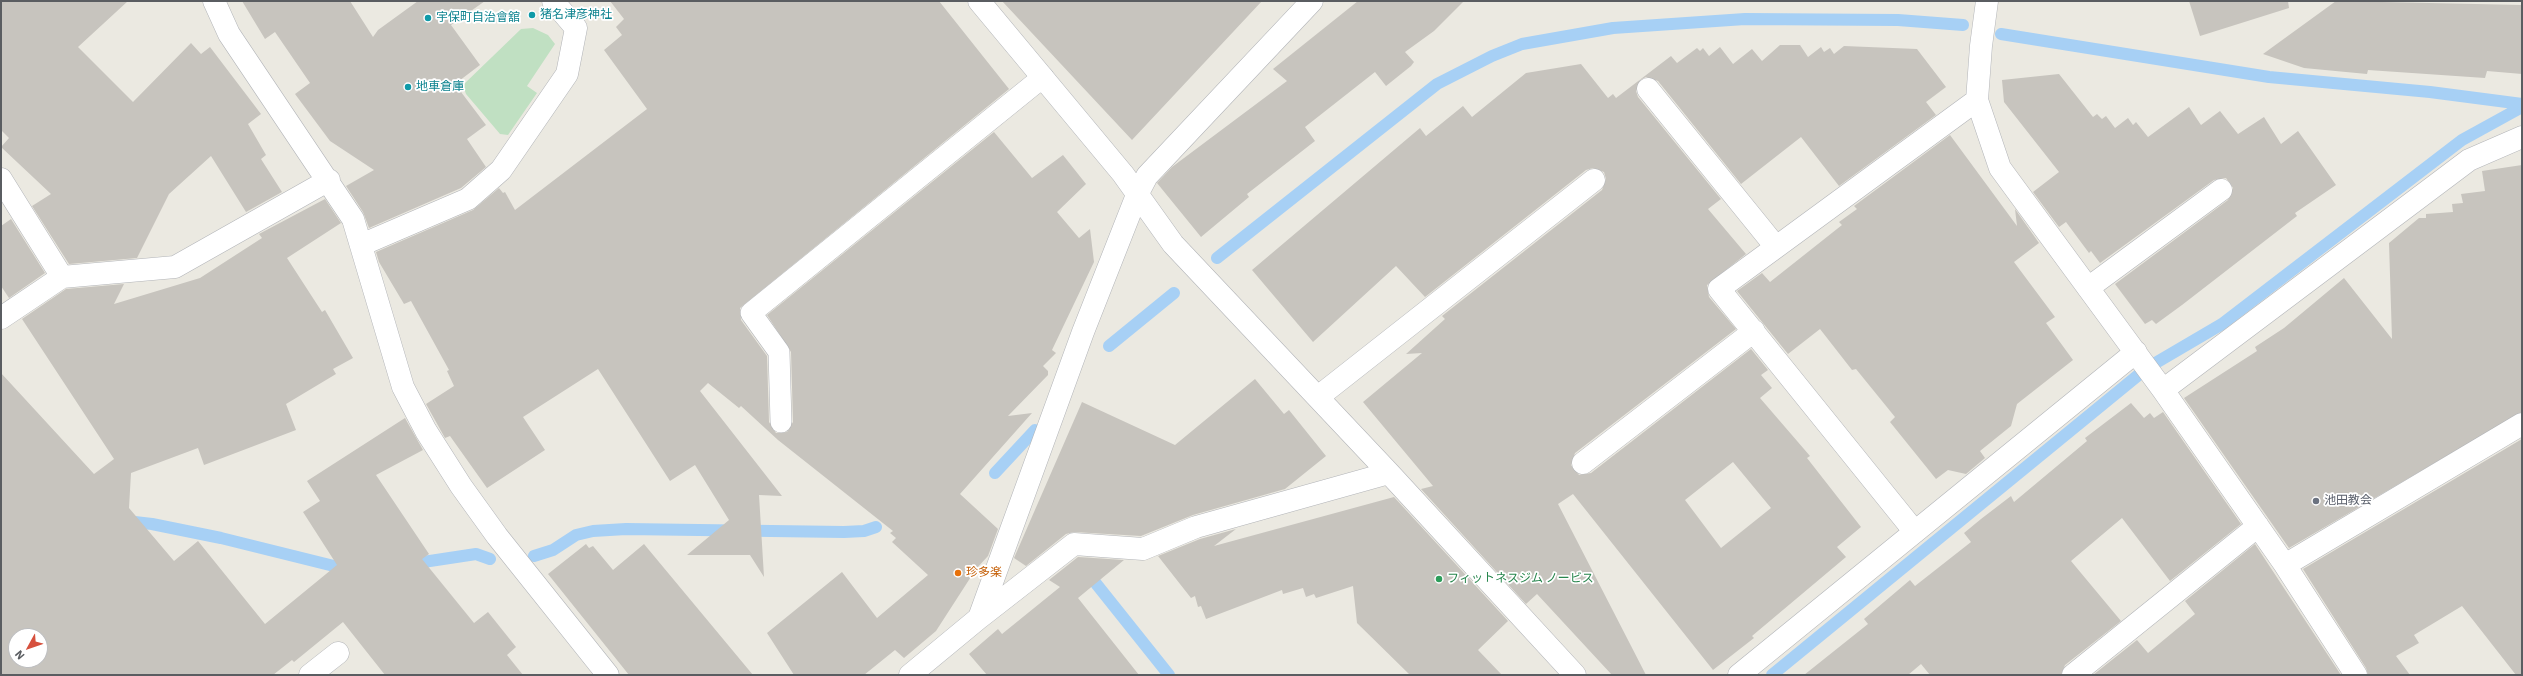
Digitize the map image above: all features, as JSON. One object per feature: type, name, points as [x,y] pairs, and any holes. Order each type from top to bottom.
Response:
[{"type":"street","points":[[214,1],[230,34],[307,152],[329,180],[353,219],[386,336],[403,388],[426,431],[461,486],[497,536],[608,675]]},
{"type":"street","points":[[361,245],[468,199],[501,170],[567,74],[576,28],[553,1]]},
{"type":"street","points":[[979,1],[1044,77],[1137,195],[1173,244],[1389,473],[1575,675]]},
{"type":"street","points":[[979,618],[1081,340],[1137,195],[1147,176],[1312,1]]},
{"type":"street","points":[[1987,1],[1977,100],[2000,168],[2164,390],[2285,566],[2356,675]]},
{"type":"street","points":[[1648,89],[1776,247]]},
{"type":"street","points":[[1915,532],[1719,289],[1977,100]]},
{"type":"street","points":[[2164,390],[2469,160],[2522,137]]},
{"type":"street","points":[[1,179],[62,277]]},
{"type":"street","points":[[1,318],[62,277],[175,267],[329,180]]},
{"type":"street","points":[[1318,397],[1594,180]]},
{"type":"street","points":[[2088,288],[2221,190]]},
{"type":"street","points":[[1583,463],[1754,331]]},
{"type":"street","points":[[1739,675],[2136,352]]},
{"type":"street","points":[[2285,566],[2522,424]]},
{"type":"street","points":[[910,675],[979,618],[1074,544],[1143,549],[1196,527],[1389,473]]},
{"type":"street","points":[[2073,675],[2258,526]]},
{"type":"street","points":[[310,675],[338,653]]},
{"type":"lane","points":[[781,422],[779,352],[751,312],[1044,77]]},
{"type":"green space","points":[[533,28],[548,35],[555,44],[527,86],[537,93],[508,135],[500,134],[466,94],[463,85],[521,29]]},
{"type":"building","points":[[1,1],[128,1],[78,47],[133,102],[191,43],[201,54],[210,47],[261,114],[248,124],[266,155],[261,159],[282,192],[246,212],[211,156],[169,194],[137,258],[69,264],[32,206],[51,194],[1,147],[9,138],[1,130]]},
{"type":"building","points":[[242,1],[350,1],[373,37],[378,30],[418,1],[485,1],[451,25],[480,65],[455,84],[486,125],[467,139],[486,167],[461,188],[369,228],[363,212],[346,186],[374,170],[330,141],[295,94],[310,83],[275,32],[265,39]]},
{"type":"building","points":[[610,1],[939,1],[1009,89],[740,308],[741,320],[767,356],[769,422],[776,433],[787,432],[793,422],[791,352],[767,315],[994,132],[1032,178],[1063,155],[1086,184],[1057,212],[1079,238],[1090,229],[1094,262],[1052,350],[1056,353],[1043,366],[1048,371],[1048,375],[1008,416],[1032,413],[960,494],[998,529],[988,556],[976,569],[936,631],[904,658],[895,650],[864,675],[794,675],[767,633],[842,572],[877,618],[928,575],[892,542],[896,538],[890,533],[893,531],[778,440],[741,406],[739,408],[708,383],[700,391],[782,496],[759,495],[764,577],[750,555],[687,555],[729,520],[695,465],[670,481],[598,369],[523,417],[545,450],[487,488],[450,436],[445,438],[426,404],[454,386],[447,371],[449,370],[411,301],[404,304],[379,262],[376,252],[473,210],[499,188],[503,193],[505,192],[515,210],[647,109],[604,50],[622,35],[616,27],[624,19]]},
{"type":"building","points":[[1002,1],[1262,1],[1132,140]]},
{"type":"building","points":[[1358,1],[1464,1],[1434,31],[1405,52],[1414,62],[1411,66],[1386,86],[1375,72],[1305,127],[1315,141],[1247,194],[1249,197],[1201,237],[1157,183],[1172,167],[1287,81],[1273,69]]},
{"type":"building","points":[[2189,1],[2288,1],[2289,8],[2200,36]]},
{"type":"building","points":[[2336,1],[2522,5],[2522,74],[2487,71],[2485,78],[2368,70],[2367,74],[2304,68],[2263,54]]},
{"type":"building","points":[[1780,45],[1800,45],[1808,57],[1821,47],[1824,52],[1830,48],[1834,54],[1844,46],[1917,49],[1946,87],[1926,102],[1936,115],[1839,186],[1801,137],[1741,184],[1658,81],[1646,77],[1640,80],[1636,91],[1638,97],[1721,199],[1708,209],[1746,254],[1707,285],[1709,297],[1736,329],[1575,453],[1571,465],[1579,475],[1591,473],[1751,349],[1768,370],[1761,375],[1772,388],[1760,398],[1810,456],[1807,458],[1861,527],[1837,547],[1846,557],[1752,636],[1754,638],[1713,670],[1573,494],[1558,504],[1646,675],[1612,675],[1537,594],[1526,604],[1421,489],[1433,486],[1363,402],[1422,353],[1406,354],[1445,319],[1442,316],[1602,190],[1606,179],[1604,172],[1593,168],[1586,170],[1425,297],[1396,266],[1313,342],[1252,270],[1420,128],[1426,136],[1463,106],[1472,117],[1526,73],[1581,64],[1608,98],[1613,94],[1616,98],[1671,56],[1677,63],[1697,48],[1700,51],[1703,48],[1709,56],[1720,47],[1733,64],[1752,49],[1762,61]],"holes":[[[1733,462],[1771,508],[1721,548],[1685,500]]]},
{"type":"building","points":[[2059,74],[2093,117],[2097,114],[2102,119],[2106,116],[2115,128],[2128,118],[2133,125],[2136,122],[2148,137],[2189,107],[2201,125],[2220,111],[2238,134],[2264,117],[2281,144],[2298,131],[2336,185],[2295,213],[2297,216],[2156,324],[2152,320],[2145,324],[2115,284],[2228,200],[2233,188],[2226,178],[2214,180],[2100,263],[2091,251],[2089,253],[2066,222],[2059,227],[2033,192],[2059,172],[2004,102],[2002,80]]},
{"type":"building","points":[[1950,135],[2017,226],[2015,209],[2039,243],[2014,262],[2055,317],[2046,323],[2073,360],[2017,404],[2011,426],[1980,451],[1985,458],[1966,474],[1948,470],[1936,479],[1890,422],[1895,417],[1856,369],[1852,370],[1820,329],[1788,354],[1737,291],[1762,273],[1770,282],[1842,225],[1839,222],[1857,209],[1854,206]]},
{"type":"building","points":[[2522,165],[2522,412],[2289,548],[2184,398],[2257,351],[2255,347],[2284,328],[2344,278],[2392,339],[2389,243],[2419,218],[2426,218],[2426,214],[2453,212],[2452,204],[2463,203],[2461,194],[2485,191],[2482,171]]},
{"type":"building","points":[[325,199],[341,223],[287,258],[322,312],[325,310],[353,358],[333,369],[336,374],[286,404],[296,430],[204,465],[198,448],[131,473],[129,508],[174,561],[198,541],[265,624],[337,565],[303,512],[320,501],[307,481],[405,418],[423,450],[376,475],[429,554],[422,559],[474,623],[488,612],[516,647],[507,655],[523,675],[385,675],[343,622],[294,662],[292,660],[273,675],[1,675],[1,373],[94,474],[114,459],[22,319],[66,289],[124,284],[114,304],[200,278],[262,238],[259,234]]},
{"type":"building","points":[[11,219],[45,273],[9,298],[1,286],[1,226]]},
{"type":"building","points":[[1255,379],[1284,414],[1289,410],[1326,456],[1285,489],[1193,515],[1141,536],[1074,532],[1066,534],[1026,566],[1014,558],[1082,402],[1175,445]]},
{"type":"building","points":[[2131,403],[2144,418],[2150,413],[2154,418],[2163,412],[2241,524],[2170,581],[2122,518],[2071,561],[2121,621],[2065,665],[2061,675],[1930,675],[1921,664],[1908,675],[1804,675],[1868,624],[1864,619],[1910,580],[1915,586],[1971,542],[1964,533],[2011,496],[2014,502],[2087,441],[2085,438]]},
{"type":"building","points":[[2522,439],[2522,675],[2516,675],[2462,606],[2414,635],[2419,643],[2396,656],[2410,675],[2368,675],[2366,668],[2303,569]]},
{"type":"building","points":[[1394,497],[1508,621],[1478,650],[1502,675],[1410,675],[1357,623],[1353,586],[1316,598],[1314,594],[1306,597],[1303,588],[1283,594],[1282,590],[1206,619],[1201,606],[1198,607],[1195,596],[1191,598],[1158,556],[1200,539],[1236,529],[1214,546]]},
{"type":"building","points":[[586,544],[589,548],[593,546],[613,570],[644,544],[753,675],[629,675],[548,574]]},
{"type":"building","points":[[2255,544],[2341,675],[2093,675],[2137,640],[2148,653],[2195,614],[2185,601]]},
{"type":"building","points":[[1078,557],[1124,560],[1078,598],[1139,675],[987,675],[969,654],[998,629],[1002,634],[1060,587],[1049,580]]},
{"type":"waterway","points":[[1217,258],[1437,84],[1492,56],[1522,44],[1613,28],[1745,19],[1898,20],[1963,25]]},
{"type":"waterway","points":[[2001,34],[2269,77],[2430,92],[2522,104]]},
{"type":"waterway","points":[[1772,675],[2147,368],[2222,324],[2462,140],[2522,107]]},
{"type":"waterway","points":[[1109,346],[1174,293]]},
{"type":"waterway","points":[[995,473],[1035,430]]},
{"type":"waterway","points":[[126,521],[152,524],[221,538],[350,570]]},
{"type":"waterway","points":[[534,556],[553,550],[576,535],[593,531],[626,529],[844,532],[864,531],[876,527]]},
{"type":"waterway","points":[[410,564],[476,554],[490,559]]},
{"type":"waterway","points":[[1086,571],[1169,675]]},
{"type":"place","name":"猪名津彦神社","points":[[532,15]]},
{"type":"place","name":"宇保町自治會舘","points":[[428,18]]},
{"type":"place","name":"地車倉庫","points":[[408,87]]},
{"type":"place","name":"池田教会","points":[[2316,501]]},
{"type":"place","name":"珍多楽","points":[[958,573]]},
{"type":"place","name":"フィットネスジム ノービス","points":[[1439,579]]}]
